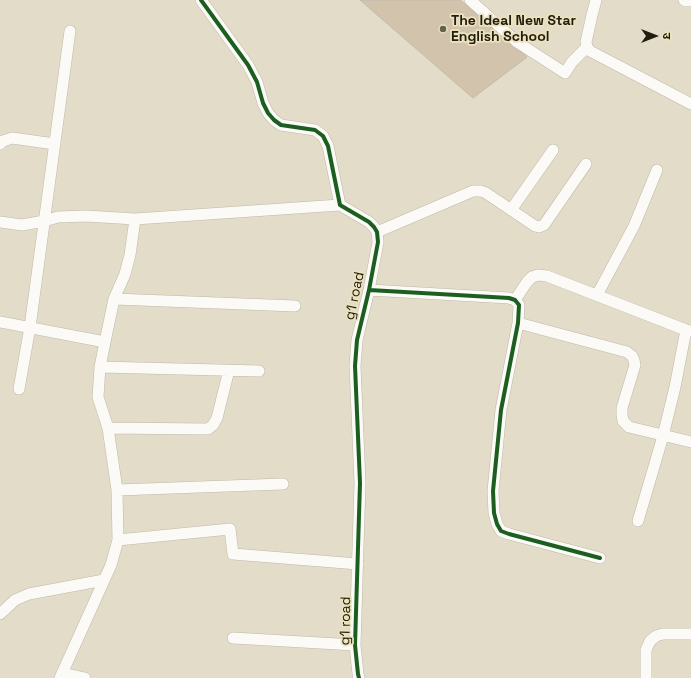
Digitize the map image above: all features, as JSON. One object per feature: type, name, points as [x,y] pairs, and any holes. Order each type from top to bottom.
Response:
[{"type":"street","points":[[201,0],[248,65],[257,82],[263,103],[268,113],[274,120],[281,125],[316,130],[323,136],[328,146],[340,205]]},
{"type":"street","points":[[470,0],[517,42],[565,73],[572,62],[587,47]]},
{"type":"street","points":[[596,0],[586,42],[590,51],[691,104]]},
{"type":"street","points":[[684,0],[691,1]]},
{"type":"street","points":[[19,389],[30,327],[70,31]]},
{"type":"street","points":[[0,144],[3,141],[12,138],[55,144]]},
{"type":"street","points":[[511,210],[553,150]]},
{"type":"street","points":[[0,222],[22,225],[58,217],[86,216],[135,219],[340,205],[369,222],[377,232],[473,191],[481,191],[534,226],[539,227],[544,225],[586,164]]},
{"type":"street","points":[[597,295],[634,226],[657,170]]},
{"type":"street","points":[[85,678],[61,675],[111,565],[118,540],[118,490],[108,428],[98,397],[100,367],[105,342],[114,299],[126,274],[135,219]]},
{"type":"street","name":"g1 road","points":[[359,678],[355,644],[360,483],[355,366],[357,340],[369,290],[378,242],[377,232]]},
{"type":"street","points":[[515,300],[532,277],[538,275],[547,276],[688,330],[663,436],[638,521]]},
{"type":"street","points":[[369,290],[509,298],[515,300],[519,305],[518,323],[501,410],[493,491],[494,513],[497,524],[501,531],[509,534],[600,558]]},
{"type":"street","points":[[114,299],[295,306]]},
{"type":"street","points":[[0,322],[105,342]]},
{"type":"street","points":[[518,323],[627,352],[632,356],[635,365],[622,408],[623,422],[629,427],[691,442]]},
{"type":"street","points":[[100,367],[260,371]]},
{"type":"street","points":[[108,428],[208,429],[213,425],[217,418],[229,370]]},
{"type":"street","points":[[118,490],[283,484]]},
{"type":"street","points":[[118,540],[230,529],[232,554],[358,564]]},
{"type":"street","points":[[0,614],[15,600],[29,594],[104,580]]},
{"type":"street","points":[[646,678],[646,650],[650,641],[656,636],[663,634],[691,634]]},
{"type":"street","points":[[233,638],[355,644]]},
{"type":"building","name":"The Ideal New Star English School","points":[[360,0],[460,0],[527,57],[473,98]]},
{"type":"cycle path","points":[[201,0],[248,65],[257,82],[263,103],[268,113],[274,120],[281,125],[315,130],[323,136],[328,146],[340,205],[369,222],[377,232],[378,242],[369,290],[357,340],[355,366],[360,483],[355,645],[359,678]]},
{"type":"cycle path","points":[[369,290],[509,298],[515,300],[519,305],[518,323],[501,410],[493,491],[494,513],[497,524],[501,531],[509,534],[600,558]]},
{"type":"place","name":"The Ideal New Star English School","points":[[443,29]]}]
